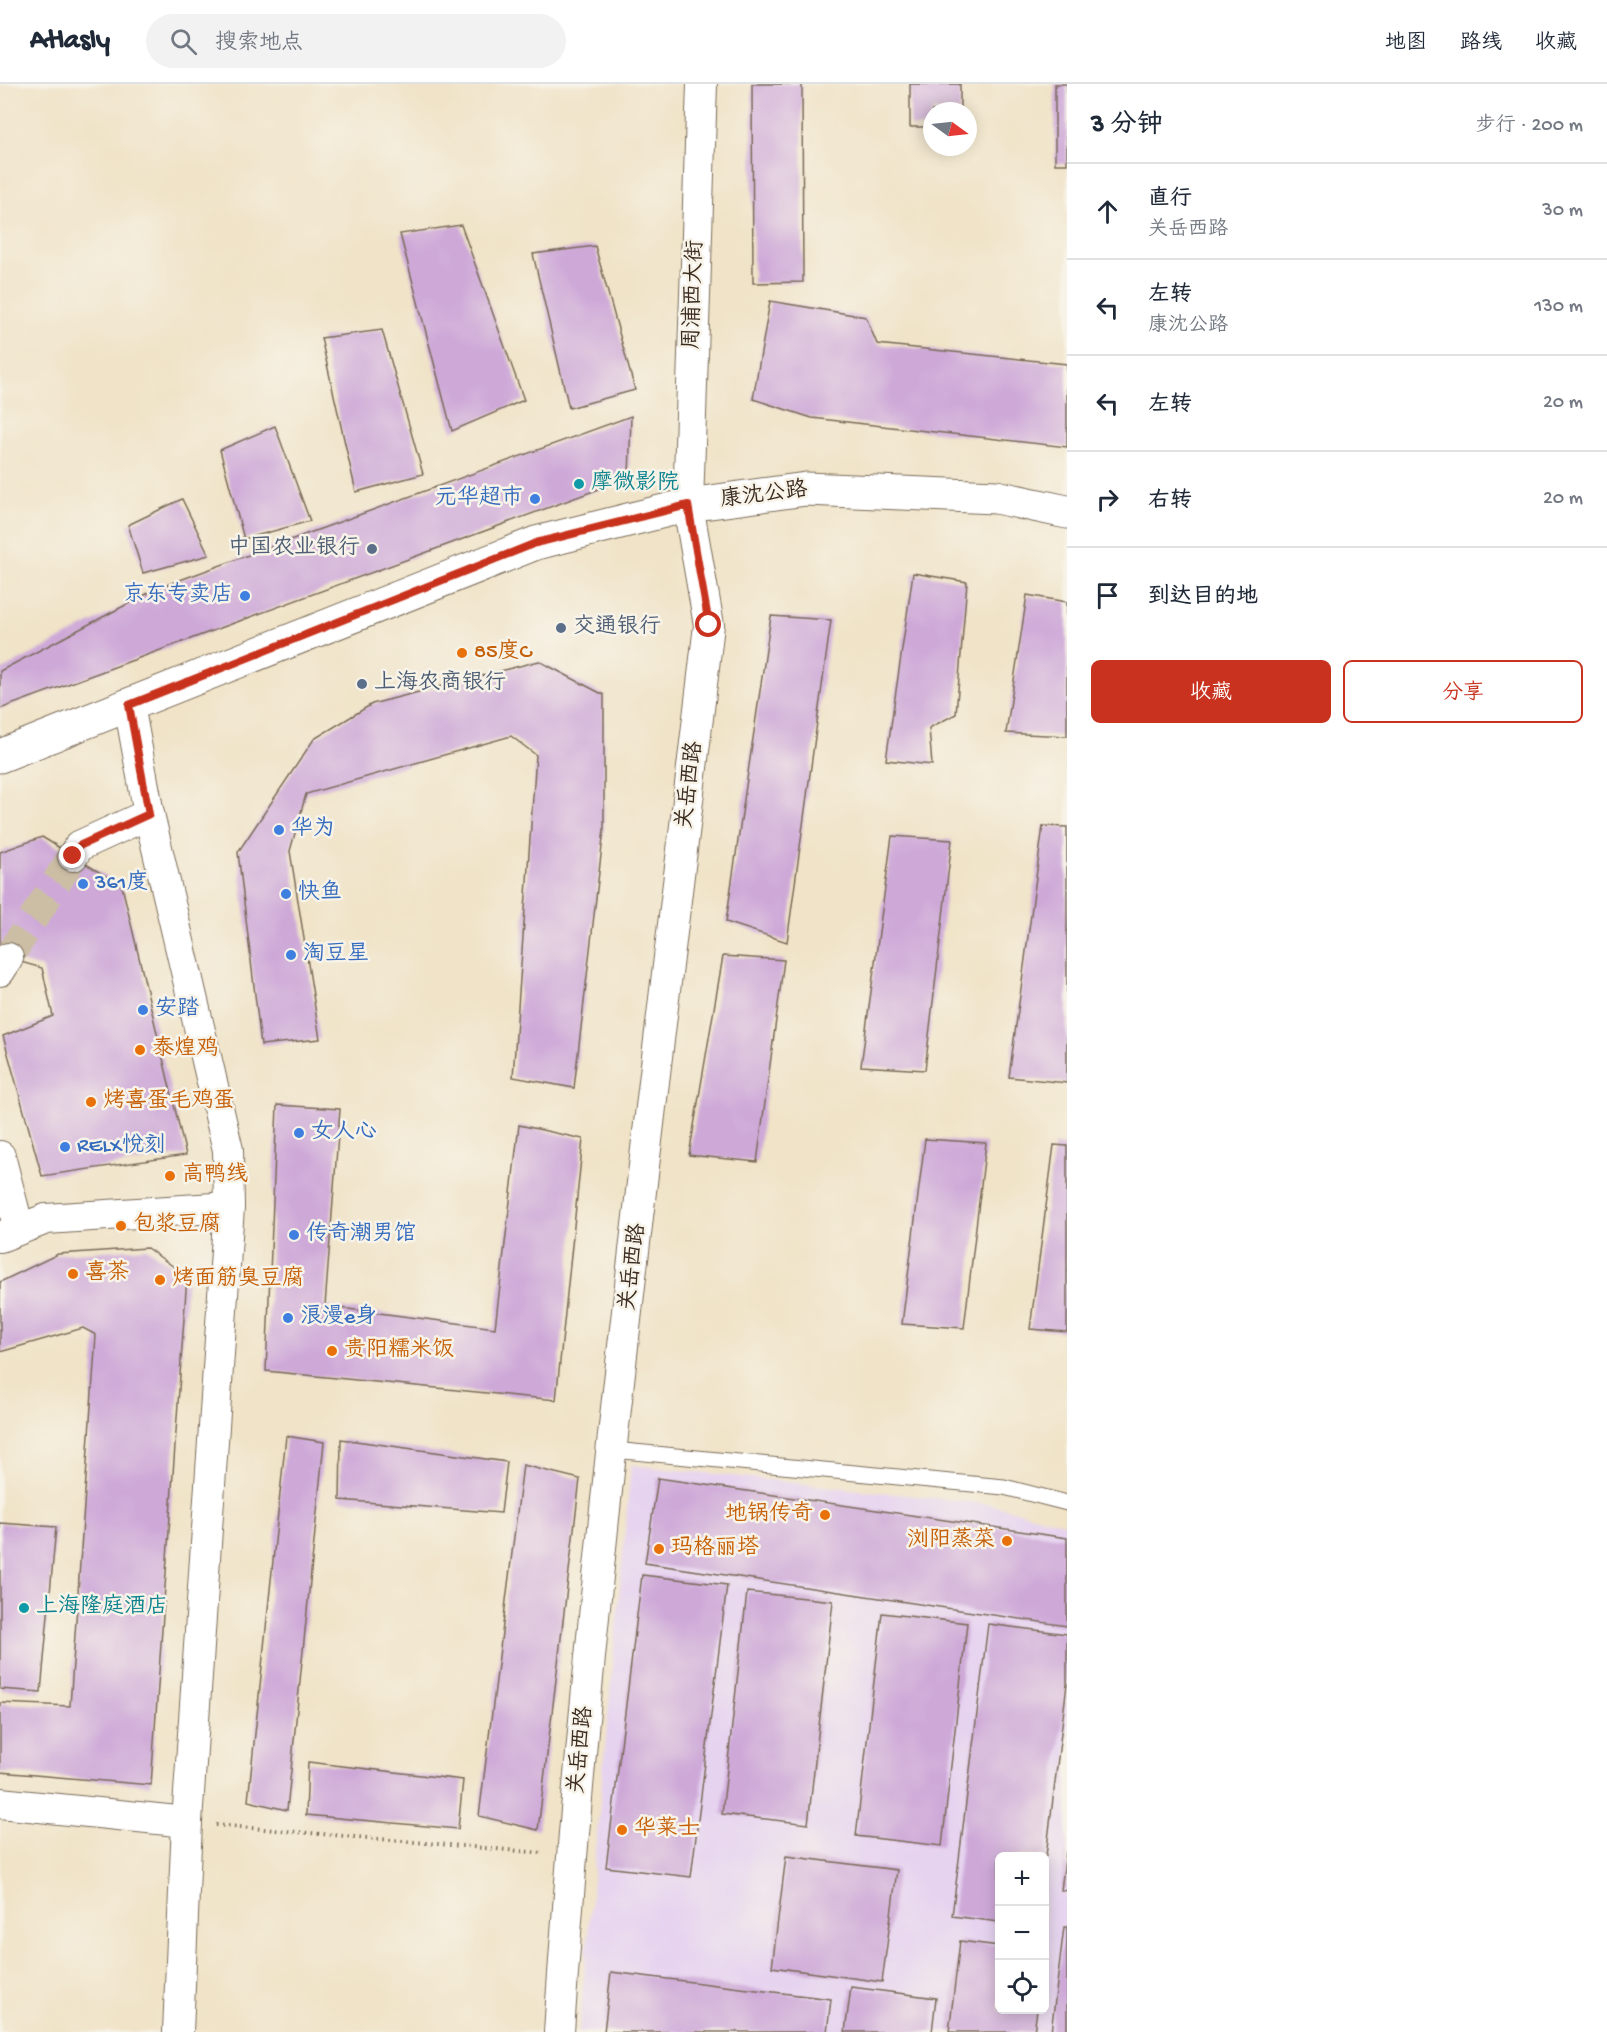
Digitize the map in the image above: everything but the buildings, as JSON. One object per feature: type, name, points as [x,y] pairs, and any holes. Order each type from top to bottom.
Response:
[{"type":"street","name":"周浦西大街","points":[[688,505],[702,84]]},
{"type":"street","name":"康沈公路","points":[[0,756],[536,543],[688,505],[806,489],[996,497],[1067,512]]},
{"type":"street","name":"关岳西路","points":[[559,2032],[571,1856],[613,1450],[709,625],[688,505]]},
{"type":"street","points":[[129,705],[149,814],[228,1150],[229,1207],[187,1822],[178,2032]]},
{"type":"street","points":[[73,856],[79,846],[149,814]]},
{"type":"street","points":[[0,1156],[10,1233],[46,1219],[229,1207]]},
{"type":"street","points":[[0,1803],[187,1822]]},
{"type":"lane","points":[[613,1450],[1004,1487],[1067,1503]]},
{"type":"path","points":[[187,1822],[571,1856]]},
{"type":"shaded area","points":[[631,1465],[989,1504],[1067,1524],[1067,2032],[579,2032]]},
{"type":"tunnel","points":[[8,958],[73,856]]},
{"type":"place","name":"摩微影院","points":[[579,484]]},
{"type":"place","name":"元华超市","points":[[535,499]]},
{"type":"place","name":"中国农业银行","points":[[372,549]]},
{"type":"place","name":"京东专卖店","points":[[245,596]]},
{"type":"place","name":"交通银行","points":[[561,628]]},
{"type":"place","name":"85度C","points":[[462,653]]},
{"type":"place","name":"上海农商银行","points":[[362,684]]},
{"type":"place","name":"华为","points":[[279,830]]},
{"type":"place","name":"361度","points":[[83,884]]},
{"type":"place","name":"快鱼","points":[[286,894]]},
{"type":"place","name":"淘豆星","points":[[291,955]]},
{"type":"place","name":"安踏","points":[[143,1010]]},
{"type":"place","name":"泰煌鸡","points":[[140,1050]]},
{"type":"place","name":"烤喜蛋毛鸡蛋","points":[[91,1102]]},
{"type":"place","name":"女人心","points":[[299,1133]]},
{"type":"place","name":"RELX悦刻","points":[[65,1147]]},
{"type":"place","name":"高鸭线","points":[[170,1176]]},
{"type":"place","name":"包浆豆腐","points":[[121,1226]]},
{"type":"place","name":"传奇潮男馆","points":[[294,1235]]},
{"type":"place","name":"喜茶","points":[[73,1274]]},
{"type":"place","name":"烤面筋臭豆腐","points":[[160,1280]]},
{"type":"place","name":"浪漫e身","points":[[288,1318]]},
{"type":"place","name":"贵阳糯米饭","points":[[332,1351]]},
{"type":"place","name":"地锅传奇","points":[[825,1515]]},
{"type":"place","name":"浏阳蒸菜","points":[[1007,1541]]},
{"type":"place","name":"玛格丽塔","points":[[659,1549]]},
{"type":"place","name":"上海隆庭酒店","points":[[24,1608]]},
{"type":"place","name":"华莱士","points":[[622,1830]]},
{"type":"route","points":[[73,856],[79,846],[149,814],[129,705],[536,543],[688,505],[709,625]]}]
